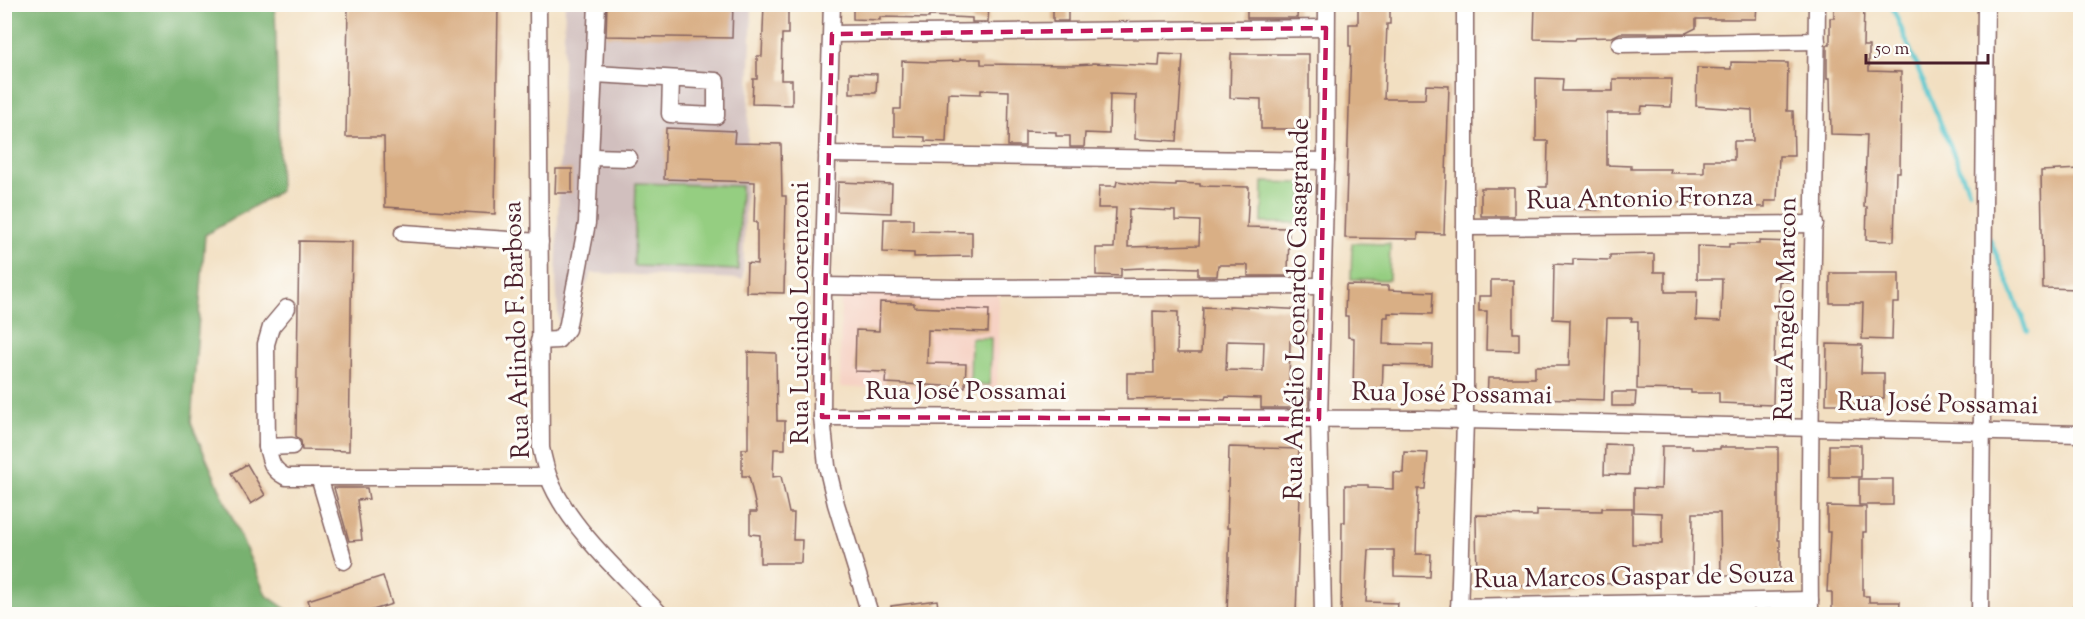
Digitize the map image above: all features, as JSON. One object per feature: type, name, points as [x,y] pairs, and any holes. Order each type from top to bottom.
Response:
[{"type":"street","name":"Rua Arlindo F. Barbosa","points":[[538,4],[541,448],[548,477],[588,539],[660,615]]},
{"type":"street","points":[[539,341],[558,340],[567,329],[587,223],[597,4]]},
{"type":"street","name":"Rua Lucindo Lorenzoni","points":[[832,4],[823,286],[822,417],[827,466],[836,504],[870,615]]},
{"type":"street","name":"Rua Amélio Leonardo Casagrande","points":[[1323,615],[1320,419],[1327,4]]},
{"type":"street","points":[[1459,611],[1465,420],[1465,4]]},
{"type":"street","name":"Rua Angelo Marcon","points":[[1810,608],[1810,427],[1817,4]]},
{"type":"street","points":[[1980,615],[1986,4]]},
{"type":"street","points":[[831,34],[1326,28]]},
{"type":"street","points":[[1620,44],[1817,41]]},
{"type":"street","points":[[595,74],[671,79]]},
{"type":"street","points":[[827,154],[1326,160]]},
{"type":"street","points":[[591,157],[630,158]]},
{"type":"street","name":"Rua Antonio Fronza","points":[[1465,227],[1815,224]]},
{"type":"street","points":[[403,233],[540,242]]},
{"type":"street","points":[[823,286],[957,288],[1323,286]]},
{"type":"street","points":[[286,309],[271,327],[266,344],[267,447],[271,464],[276,472],[286,477],[548,477]]},
{"type":"street","name":"Rua José Possamai","points":[[822,417],[1465,420],[2080,434]]},
{"type":"street","points":[[267,447],[292,446]]},
{"type":"street","points":[[319,477],[344,561]]},
{"type":"street","name":"Rua Marcos Gaspar de Souza","points":[[1459,611],[1810,608]]},
{"type":"highlighted area","points":[[1326,28],[1319,419],[822,417],[832,34]]},
{"type":"shaded area","points":[[565,5],[752,5],[743,279],[591,273],[560,349],[556,279]]},
{"type":"shaded area","points":[[841,291],[999,294],[997,392],[840,387]]},
{"type":"green space","points":[[4,5],[275,5],[280,191],[205,235],[191,423],[266,595],[293,614],[5,614]]},
{"type":"green space","points":[[1263,182],[1303,183],[1302,223],[1262,223]]},
{"type":"green space","points":[[636,183],[741,186],[738,270],[634,266]]},
{"type":"green space","points":[[1352,243],[1390,244],[1389,280],[1351,279]]},
{"type":"green space","points":[[971,338],[991,338],[990,385],[970,385]]},
{"type":"building","points":[[348,4],[498,4],[495,214],[385,207],[384,137],[346,137]]},
{"type":"building","points":[[607,4],[733,4],[732,38],[606,36]]},
{"type":"building","points":[[764,4],[788,4],[788,34],[782,34],[781,80],[792,80],[792,105],[752,104],[753,79],[757,79],[757,56],[762,56]]},
{"type":"building","points":[[853,4],[989,4],[988,22],[972,22],[972,18],[929,16],[929,18],[880,17],[880,20],[853,19]]},
{"type":"building","points":[[1053,4],[1068,4],[1068,21],[1053,21]]},
{"type":"building","points":[[1247,4],[1298,4],[1297,18],[1247,18]]},
{"type":"building","points":[[1358,4],[1390,4],[1384,99],[1425,99],[1426,85],[1449,86],[1444,234],[1418,233],[1418,239],[1345,238],[1351,46],[1349,46],[1349,24],[1358,24]]},
{"type":"building","points":[[1535,4],[1757,4],[1756,19],[1696,19],[1696,28],[1686,33],[1620,33],[1612,37],[1576,38],[1575,40],[1534,39]]},
{"type":"building","points":[[1834,4],[1864,4],[1863,46],[1869,46],[1869,71],[1901,72],[1900,172],[1896,172],[1894,241],[1866,240],[1867,207],[1864,207],[1867,135],[1831,134],[1827,45],[1830,45],[1830,18],[1834,18]]},
{"type":"building","points":[[1160,54],[1183,55],[1177,141],[1135,139],[1136,95],[1110,94],[1109,134],[1085,133],[1084,147],[1070,147],[1070,136],[1056,136],[1056,132],[1025,131],[1025,146],[1008,146],[1009,91],[981,90],[981,94],[948,93],[946,142],[925,141],[925,137],[894,136],[894,109],[901,109],[902,61],[981,59],[981,64],[1073,65],[1092,63],[1159,66]]},
{"type":"building","points":[[1231,54],[1309,54],[1309,129],[1261,129],[1261,99],[1230,98]]},
{"type":"building","points":[[1731,62],[1788,63],[1787,111],[1793,111],[1794,156],[1779,156],[1777,201],[1765,201],[1765,207],[1733,206],[1734,201],[1694,200],[1694,203],[1598,201],[1598,210],[1539,208],[1539,187],[1547,187],[1548,141],[1536,141],[1536,78],[1563,79],[1562,91],[1613,91],[1613,79],[1672,79],[1671,107],[1642,106],[1641,113],[1607,113],[1607,165],[1631,166],[1631,169],[1671,169],[1670,173],[1704,173],[1704,160],[1734,160],[1734,141],[1753,141],[1752,110],[1696,106],[1697,68],[1731,69]]},
{"type":"building","points":[[850,73],[877,74],[876,93],[850,93]]},
{"type":"building","points":[[666,128],[735,131],[734,143],[781,144],[782,196],[786,196],[784,293],[746,292],[747,263],[757,264],[757,222],[754,222],[755,182],[664,179]]},
{"type":"building","points":[[556,169],[572,169],[572,193],[555,193]]},
{"type":"building","points":[[2080,169],[2080,289],[2043,288],[2041,171]]},
{"type":"building","points":[[1117,181],[1145,185],[1176,186],[1176,183],[1249,187],[1247,227],[1289,228],[1288,276],[1248,276],[1248,265],[1218,265],[1217,276],[1198,276],[1198,268],[1165,267],[1121,269],[1121,276],[1096,275],[1096,248],[1114,248],[1116,208],[1098,208],[1099,186],[1116,186]],"holes":[[[1129,209],[1175,211],[1175,220],[1200,221],[1199,245],[1128,247]]]},
{"type":"building","points":[[838,182],[892,184],[891,213],[837,211]]},
{"type":"building","points":[[1481,188],[1514,188],[1514,216],[1481,216]]},
{"type":"building","points":[[884,219],[913,219],[913,231],[972,232],[972,256],[914,257],[914,253],[883,252]]},
{"type":"building","points":[[299,241],[352,242],[349,451],[302,450],[301,441],[296,436]]},
{"type":"building","points":[[1759,241],[1793,242],[1792,282],[1779,281],[1778,322],[1775,322],[1773,405],[1719,403],[1719,393],[1637,389],[1638,321],[1631,321],[1632,318],[1607,318],[1604,400],[1487,399],[1488,378],[1535,378],[1535,366],[1569,366],[1570,320],[1553,319],[1554,264],[1573,265],[1573,259],[1610,260],[1610,255],[1654,254],[1654,272],[1665,272],[1665,292],[1697,292],[1696,320],[1721,321],[1722,279],[1697,279],[1697,246],[1729,247],[1729,244],[1759,244]]},
{"type":"building","points":[[1830,273],[1899,273],[1899,303],[1893,303],[1892,340],[1862,339],[1863,303],[1830,303]]},
{"type":"building","points":[[1491,280],[1513,280],[1513,333],[1519,333],[1519,351],[1486,350],[1487,311],[1479,311],[1479,296],[1491,296]]},
{"type":"building","points":[[1346,285],[1389,286],[1389,290],[1433,292],[1432,314],[1388,313],[1388,317],[1384,317],[1383,344],[1433,345],[1432,366],[1383,365],[1382,400],[1353,399],[1354,338],[1348,337],[1348,316],[1345,316]]},
{"type":"building","points":[[880,302],[914,303],[914,307],[989,310],[988,332],[928,330],[927,363],[966,364],[965,387],[885,383],[886,372],[855,371],[856,330],[879,331]]},
{"type":"building","points":[[1229,306],[1307,310],[1306,341],[1290,341],[1289,383],[1292,383],[1292,388],[1309,389],[1309,408],[1261,408],[1261,398],[1127,399],[1127,373],[1154,373],[1153,311],[1178,312],[1177,353],[1201,353],[1203,307],[1229,308]],"holes":[[[1227,341],[1264,342],[1263,371],[1226,370]]]},
{"type":"building","points":[[1827,344],[1862,345],[1861,373],[1884,373],[1884,398],[1857,398],[1857,404],[1826,404]]},
{"type":"building","points":[[748,352],[776,353],[777,421],[785,421],[785,449],[774,449],[773,477],[781,476],[789,513],[794,513],[793,540],[802,540],[801,563],[760,563],[760,535],[750,534],[750,512],[757,512],[749,476],[742,476],[742,449],[748,449]]},
{"type":"building","points":[[1612,392],[1636,392],[1635,406],[1612,406]]},
{"type":"building","points":[[1605,444],[1630,445],[1629,475],[1604,474]]},
{"type":"building","points":[[1829,445],[1861,445],[1861,477],[1829,477]]},
{"type":"building","points":[[1662,446],[1692,446],[1692,449],[1778,447],[1780,576],[1721,576],[1720,513],[1693,513],[1692,574],[1657,573],[1657,578],[1630,577],[1630,584],[1477,586],[1476,515],[1537,516],[1537,510],[1602,511],[1602,508],[1632,508],[1632,544],[1662,544],[1662,513],[1634,512],[1634,488],[1661,489]]},
{"type":"building","points":[[1229,447],[1299,449],[1297,495],[1300,495],[1296,615],[1227,615],[1230,528],[1227,528]]},
{"type":"building","points":[[1404,452],[1428,453],[1425,489],[1418,489],[1416,554],[1431,554],[1430,577],[1394,576],[1394,550],[1369,550],[1366,602],[1398,603],[1397,615],[1341,615],[1342,522],[1345,522],[1345,485],[1368,485],[1368,488],[1393,489],[1393,472],[1403,473]]},
{"type":"building","points":[[247,464],[265,495],[251,504],[232,473]]},
{"type":"building","points":[[1859,479],[1893,479],[1893,505],[1859,505]]},
{"type":"building","points":[[334,488],[367,488],[369,499],[357,500],[362,540],[349,541]]},
{"type":"building","points":[[1827,506],[1866,507],[1866,532],[1863,532],[1863,596],[1869,596],[1869,602],[1900,602],[1899,615],[1832,615],[1832,592],[1827,592],[1830,532],[1827,532]]},
{"type":"building","points":[[383,576],[392,604],[357,615],[313,615],[308,600]]},
{"type":"building","points":[[937,600],[939,615],[892,615],[891,606]]},
{"type":"waterway","points":[[1891,4],[1969,191]]},
{"type":"waterway","points":[[1990,239],[2028,331]]}]
